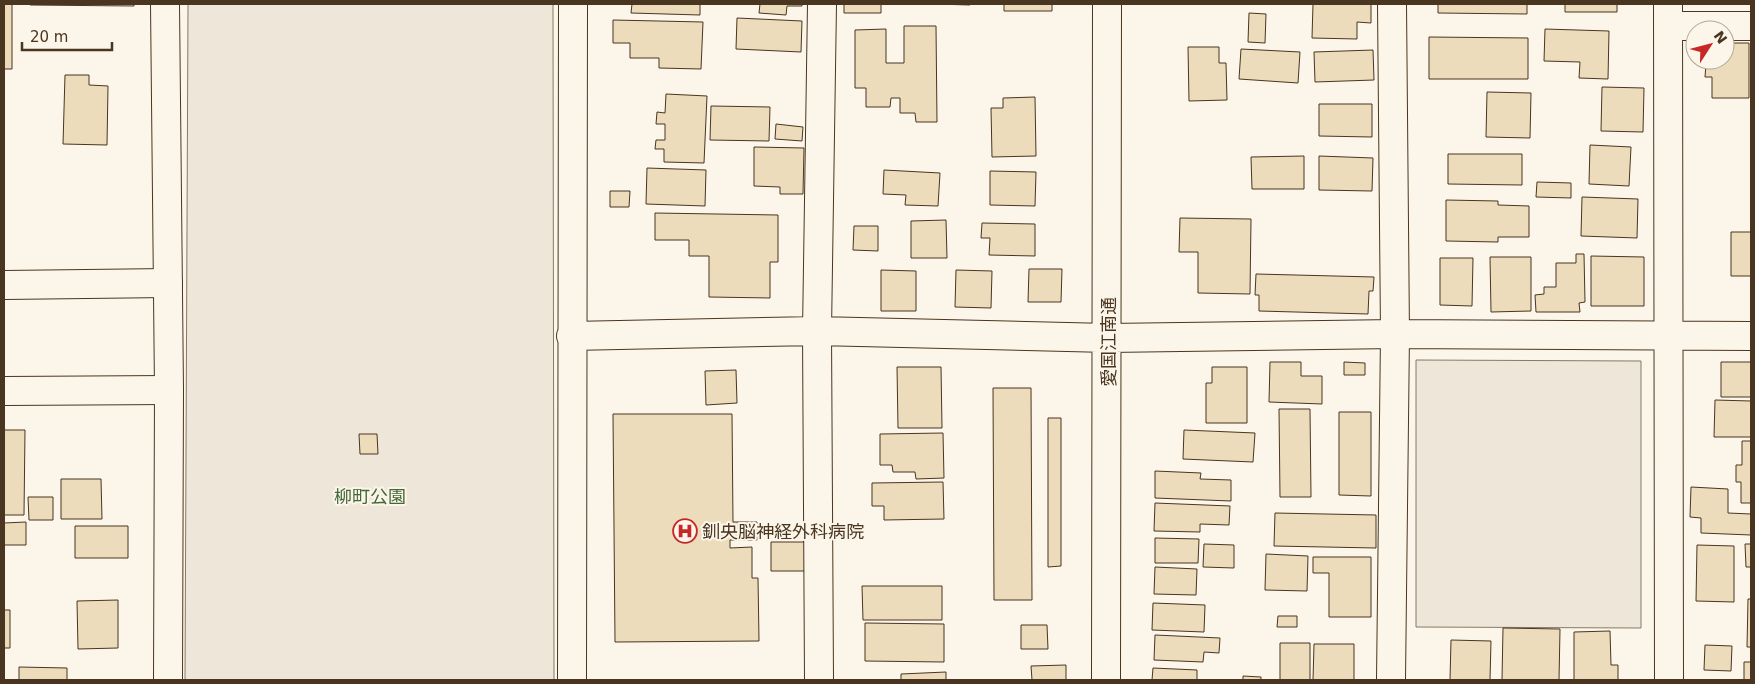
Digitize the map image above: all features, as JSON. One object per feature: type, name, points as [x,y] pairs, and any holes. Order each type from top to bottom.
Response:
[{"type":"street","points":[[165,4],[170,390],[168,680]]},
{"type":"street","points":[[572,680],[571,336],[573,4]]},
{"type":"street","points":[[819,680],[817,331],[822,4]]},
{"type":"street","name":"愛国江南通","points":[[1106,680],[1107,4]]},
{"type":"street","points":[[1391,680],[1395,334],[1392,4]]},
{"type":"street","points":[[1669,680],[1670,336],[1668,15],[1751,26]]},
{"type":"street","points":[[4,285],[168,283]]},
{"type":"street","points":[[571,336],[817,331],[1108,338],[1395,334],[1751,336]]},
{"type":"street","points":[[4,391],[170,390]]},
{"type":"green space","name":"柳町公園","points":[[188,4],[553,4],[554,680],[185,680]]},
{"type":"green space","points":[[1416,360],[1641,361],[1641,628],[1416,627]]},
{"type":"building","points":[[4,4],[12,4],[12,69],[4,69]]},
{"type":"building","points":[[134,4],[134,6],[30,5]]},
{"type":"building","points":[[632,4],[700,4],[700,15],[631,13]]},
{"type":"building","points":[[760,4],[802,4],[802,6],[787,6],[786,15],[759,13]]},
{"type":"building","points":[[844,4],[881,4],[881,13],[844,13]]},
{"type":"building","points":[[935,4],[970,4],[970,5]]},
{"type":"building","points":[[1004,4],[1052,4],[1052,11],[1004,11]]},
{"type":"building","points":[[1313,4],[1371,4],[1371,23],[1357,22],[1357,39],[1312,38]]},
{"type":"building","points":[[1438,4],[1527,4],[1527,14],[1438,13]]},
{"type":"building","points":[[1565,4],[1617,4],[1617,12],[1565,12]]},
{"type":"building","points":[[1249,13],[1266,14],[1265,43],[1248,42]]},
{"type":"building","points":[[737,18],[802,21],[801,52],[736,49]]},
{"type":"building","points":[[613,20],[703,22],[701,69],[659,68],[659,58],[630,58],[630,43],[613,43]]},
{"type":"building","points":[[904,26],[936,26],[937,122],[916,122],[915,113],[900,113],[900,98],[891,98],[890,107],[866,107],[866,88],[855,88],[855,30],[886,29],[886,63],[904,63]]},
{"type":"building","points":[[1545,29],[1609,31],[1608,79],[1579,78],[1580,62],[1544,61]]},
{"type":"building","points":[[1429,37],[1528,38],[1528,79],[1429,79]]},
{"type":"building","points":[[1735,43],[1749,43],[1749,98],[1712,98],[1712,77],[1705,77],[1706,70],[1735,70]]},
{"type":"building","points":[[1188,47],[1219,47],[1219,63],[1226,63],[1227,100],[1189,101]]},
{"type":"building","points":[[1241,49],[1300,52],[1298,83],[1239,79]]},
{"type":"building","points":[[1373,50],[1374,80],[1315,82],[1314,52]]},
{"type":"building","points":[[65,75],[89,75],[89,85],[108,86],[107,145],[63,144]]},
{"type":"building","points":[[1602,87],[1644,88],[1643,132],[1601,131]]},
{"type":"building","points":[[1487,92],[1531,93],[1530,138],[1486,137]]},
{"type":"building","points":[[666,94],[707,96],[704,163],[664,162],[664,149],[655,149],[656,140],[665,140],[665,124],[656,124],[657,112],[665,113]]},
{"type":"building","points":[[1035,97],[1036,156],[992,157],[991,108],[1003,108],[1003,98]]},
{"type":"building","points":[[1319,104],[1372,104],[1372,137],[1319,136]]},
{"type":"building","points":[[711,106],[770,107],[769,141],[710,140]]},
{"type":"building","points":[[776,124],[803,127],[802,141],[775,139]]},
{"type":"building","points":[[1590,145],[1631,147],[1629,186],[1589,184]]},
{"type":"building","points":[[754,147],[804,148],[803,194],[780,194],[780,187],[754,186]]},
{"type":"building","points":[[1448,154],[1522,154],[1522,185],[1448,184]]},
{"type":"building","points":[[1304,156],[1304,189],[1252,189],[1251,157]]},
{"type":"building","points":[[1319,156],[1373,158],[1372,191],[1319,190]]},
{"type":"building","points":[[647,168],[706,170],[705,206],[646,204]]},
{"type":"building","points":[[884,170],[940,173],[938,206],[905,205],[906,195],[883,194]]},
{"type":"building","points":[[990,171],[1036,172],[1035,206],[990,205]]},
{"type":"building","points":[[1537,182],[1571,183],[1571,198],[1536,197]]},
{"type":"building","points":[[610,191],[630,191],[629,207],[610,207]]},
{"type":"building","points":[[1582,197],[1638,199],[1637,238],[1581,236]]},
{"type":"building","points":[[1446,200],[1498,201],[1498,205],[1529,206],[1529,237],[1498,237],[1498,242],[1446,241]]},
{"type":"building","points":[[655,213],[778,215],[778,262],[770,262],[770,298],[709,297],[709,256],[689,256],[689,240],[655,240]]},
{"type":"building","points":[[1180,218],[1251,219],[1250,294],[1198,293],[1198,252],[1179,252]]},
{"type":"building","points":[[946,220],[947,258],[911,258],[911,221]]},
{"type":"building","points":[[982,223],[1035,224],[1035,256],[989,255],[990,238],[981,238]]},
{"type":"building","points":[[854,226],[878,226],[878,251],[853,250]]},
{"type":"building","points":[[1731,232],[1751,232],[1751,276],[1731,276]]},
{"type":"building","points":[[1576,254],[1584,254],[1585,302],[1579,303],[1580,312],[1536,312],[1535,295],[1544,294],[1544,287],[1556,287],[1556,263],[1576,263]]},
{"type":"building","points":[[1591,256],[1644,257],[1644,306],[1591,306]]},
{"type":"building","points":[[1490,257],[1531,257],[1531,311],[1491,312]]},
{"type":"building","points":[[1440,258],[1473,258],[1472,306],[1440,305]]},
{"type":"building","points":[[1029,269],[1062,269],[1061,302],[1028,302]]},
{"type":"building","points":[[881,270],[916,271],[916,311],[881,311]]},
{"type":"building","points":[[956,270],[992,271],[991,308],[955,307]]},
{"type":"building","points":[[1256,274],[1374,277],[1373,291],[1369,291],[1368,314],[1259,311],[1259,295],[1255,295]]},
{"type":"building","points":[[1270,362],[1301,362],[1301,376],[1322,376],[1322,404],[1269,402]]},
{"type":"building","points":[[1344,362],[1365,363],[1365,375],[1344,375]]},
{"type":"building","points":[[1721,362],[1751,362],[1751,397],[1721,397]]},
{"type":"building","points":[[897,367],[941,367],[942,428],[898,428]]},
{"type":"building","points":[[1212,367],[1247,367],[1247,423],[1206,423],[1206,383],[1212,383]]},
{"type":"building","points":[[736,370],[737,403],[706,405],[705,371]]},
{"type":"building","points":[[993,388],[1031,388],[1032,600],[994,600]]},
{"type":"building","points":[[1715,400],[1751,401],[1751,437],[1714,437]]},
{"type":"building","points":[[1279,409],[1310,409],[1311,497],[1280,497]]},
{"type":"building","points":[[1339,412],[1371,412],[1371,496],[1339,495]]},
{"type":"building","name":"釧央脳神経外科病院","points":[[613,414],[732,414],[733,522],[757,522],[757,540],[730,540],[730,548],[752,547],[752,578],[758,578],[759,641],[615,642]]},
{"type":"building","points":[[1048,418],[1061,418],[1061,566],[1048,567]]},
{"type":"building","points":[[4,430],[25,430],[24,515],[4,515]]},
{"type":"building","points":[[1184,430],[1255,433],[1253,462],[1183,459]]},
{"type":"building","points":[[943,433],[944,478],[916,479],[915,472],[893,472],[892,465],[880,465],[880,434]]},
{"type":"building","points":[[359,434],[377,434],[378,454],[360,454]]},
{"type":"building","points":[[1742,441],[1751,441],[1751,503],[1741,503],[1741,482],[1736,482],[1736,465],[1742,465]]},
{"type":"building","points":[[1155,471],[1201,473],[1200,479],[1231,480],[1231,501],[1155,498]]},
{"type":"building","points":[[61,479],[101,479],[102,519],[61,519]]},
{"type":"building","points":[[943,482],[944,519],[884,520],[884,506],[872,506],[872,483]]},
{"type":"building","points":[[1691,487],[1728,489],[1728,513],[1751,514],[1751,535],[1701,533],[1701,518],[1690,517]]},
{"type":"building","points":[[28,497],[53,497],[53,520],[29,520]]},
{"type":"building","points":[[1155,503],[1230,506],[1229,525],[1200,524],[1200,532],[1154,531]]},
{"type":"building","points":[[1275,513],[1376,515],[1376,548],[1274,546]]},
{"type":"building","points":[[26,522],[26,545],[4,545],[4,523]]},
{"type":"building","points":[[75,526],[128,526],[128,558],[75,558]]},
{"type":"building","points":[[1155,538],[1199,539],[1198,563],[1155,563]]},
{"type":"building","points":[[771,542],[807,542],[807,571],[771,571]]},
{"type":"building","points":[[1204,544],[1234,545],[1234,568],[1203,567]]},
{"type":"building","points":[[1745,544],[1751,544],[1751,567],[1746,567]]},
{"type":"building","points":[[1697,545],[1734,546],[1734,602],[1696,601]]},
{"type":"building","points":[[1266,554],[1308,556],[1307,591],[1265,590]]},
{"type":"building","points":[[1313,557],[1371,557],[1371,617],[1329,617],[1329,573],[1313,573]]},
{"type":"building","points":[[1155,567],[1197,569],[1196,595],[1154,594]]},
{"type":"building","points":[[862,586],[942,586],[942,620],[863,620]]},
{"type":"building","points":[[1748,599],[1751,599],[1751,647],[1747,647]]},
{"type":"building","points":[[118,600],[118,648],[78,649],[77,601]]},
{"type":"building","points":[[1153,603],[1205,605],[1204,632],[1152,630]]},
{"type":"building","points":[[4,610],[10,610],[10,648],[4,648]]},
{"type":"building","points":[[1278,616],[1297,616],[1297,627],[1277,627]]},
{"type":"building","points":[[865,623],[944,624],[944,662],[865,661]]},
{"type":"building","points":[[1021,625],[1047,625],[1048,649],[1021,649]]},
{"type":"building","points":[[1503,628],[1560,629],[1559,680],[1502,680]]},
{"type":"building","points":[[1610,631],[1611,665],[1618,665],[1618,680],[1574,680],[1574,632]]},
{"type":"building","points":[[1155,635],[1220,638],[1219,653],[1204,652],[1203,662],[1154,660]]},
{"type":"building","points":[[1451,640],[1491,641],[1490,680],[1450,680]]},
{"type":"building","points":[[1280,643],[1310,643],[1310,680],[1280,680]]},
{"type":"building","points":[[1314,644],[1354,644],[1354,680],[1313,680]]},
{"type":"building","points":[[1705,645],[1732,646],[1731,671],[1704,670]]},
{"type":"building","points":[[1744,662],[1751,662],[1751,680],[1744,680]]},
{"type":"building","points":[[1066,665],[1066,680],[1032,680],[1031,666]]},
{"type":"building","points":[[19,667],[67,668],[67,680],[19,680]]},
{"type":"building","points":[[1153,668],[1197,670],[1197,680],[1152,680]]},
{"type":"building","points":[[946,672],[946,680],[901,680],[901,674]]},
{"type":"building","points":[[1243,676],[1261,677],[1261,680],[1243,680]]},
{"type":"place","name":"釧央脳神経外科病院","points":[[685,531]]}]
